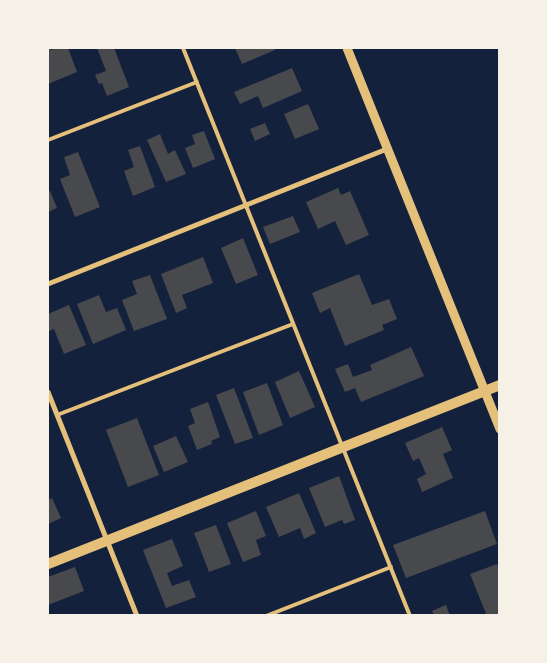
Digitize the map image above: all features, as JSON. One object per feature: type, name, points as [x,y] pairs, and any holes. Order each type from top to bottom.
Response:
[{"type":"main road","points":[[48,564],[500,385]]},
{"type":"street","points":[[347,48],[500,429]]},
{"type":"street","points":[[48,284],[387,149]]},
{"type":"street","points":[[48,392],[137,616]]},
{"type":"lane","points":[[183,48],[410,616]]},
{"type":"lane","points":[[48,140],[197,82]]},
{"type":"lane","points":[[57,415],[293,324]]},
{"type":"lane","points":[[266,616],[391,567]]},
{"type":"building","points":[[48,48],[51,50],[68,48],[77,72],[48,84]]},
{"type":"building","points":[[97,48],[114,48],[129,87],[107,96],[102,83],[99,84],[95,75],[106,71]]},
{"type":"building","points":[[235,48],[274,48],[275,50],[242,64]]},
{"type":"building","points":[[292,68],[302,91],[263,108],[258,96],[240,104],[234,92]]},
{"type":"building","points":[[308,104],[319,129],[295,139],[284,114]]},
{"type":"building","points":[[265,123],[270,134],[255,141],[250,129]]},
{"type":"building","points":[[204,131],[215,159],[193,168],[185,148],[195,144],[192,135]]},
{"type":"building","points":[[160,134],[168,154],[175,150],[186,174],[166,182],[147,140]]},
{"type":"building","points":[[140,146],[155,187],[133,196],[124,171],[134,167],[128,150]]},
{"type":"building","points":[[78,152],[100,207],[75,217],[60,179],[70,175],[64,157]]},
{"type":"building","points":[[338,188],[341,195],[350,191],[369,235],[346,245],[335,221],[318,229],[306,202]]},
{"type":"building","points":[[50,191],[57,208],[48,212],[48,192]]},
{"type":"building","points":[[293,216],[300,232],[270,244],[263,227]]},
{"type":"building","points":[[243,238],[258,275],[236,284],[221,248]]},
{"type":"building","points":[[203,257],[213,283],[182,295],[187,308],[176,313],[161,274]]},
{"type":"building","points":[[359,274],[372,305],[389,299],[397,319],[382,325],[384,330],[345,346],[330,308],[320,313],[312,293]]},
{"type":"building","points":[[150,275],[167,319],[134,331],[122,300],[137,294],[132,281]]},
{"type":"building","points":[[99,295],[106,312],[117,308],[126,330],[93,344],[77,304]]},
{"type":"building","points":[[69,305],[86,345],[64,354],[54,329],[49,331],[48,314]]},
{"type":"building","points":[[411,347],[424,376],[361,402],[355,388],[345,392],[335,369],[348,364],[353,377],[372,370],[370,365]]},
{"type":"building","points":[[299,371],[315,407],[290,418],[275,382]]},
{"type":"building","points":[[267,383],[283,425],[259,435],[243,392]]},
{"type":"building","points":[[234,388],[253,438],[235,444],[216,395]]},
{"type":"building","points":[[208,402],[220,437],[211,441],[212,444],[197,450],[188,426],[195,423],[190,409]]},
{"type":"building","points":[[137,418],[159,475],[128,487],[106,430]]},
{"type":"building","points":[[442,427],[452,450],[443,454],[453,478],[422,492],[417,479],[426,474],[419,458],[413,461],[405,443]]},
{"type":"building","points":[[176,436],[188,462],[164,472],[153,446]]},
{"type":"building","points":[[339,476],[355,520],[344,524],[342,520],[325,527],[309,488]]},
{"type":"building","points":[[299,493],[316,533],[304,539],[300,528],[279,537],[266,507]]},
{"type":"building","points":[[52,498],[61,518],[48,524],[48,500]]},
{"type":"building","points":[[256,511],[266,536],[256,540],[261,555],[243,562],[227,523]]},
{"type":"building","points":[[485,511],[497,544],[406,578],[393,545]]},
{"type":"building","points":[[216,525],[231,564],[209,572],[194,533]]},
{"type":"building","points":[[172,539],[183,566],[167,573],[172,586],[189,580],[196,597],[166,608],[143,550]]},
{"type":"building","points":[[497,564],[500,571],[500,616],[487,616],[470,574]]},
{"type":"building","points":[[75,567],[84,591],[48,605],[48,577]]},
{"type":"building","points":[[446,605],[450,616],[434,616],[432,611]]}]
